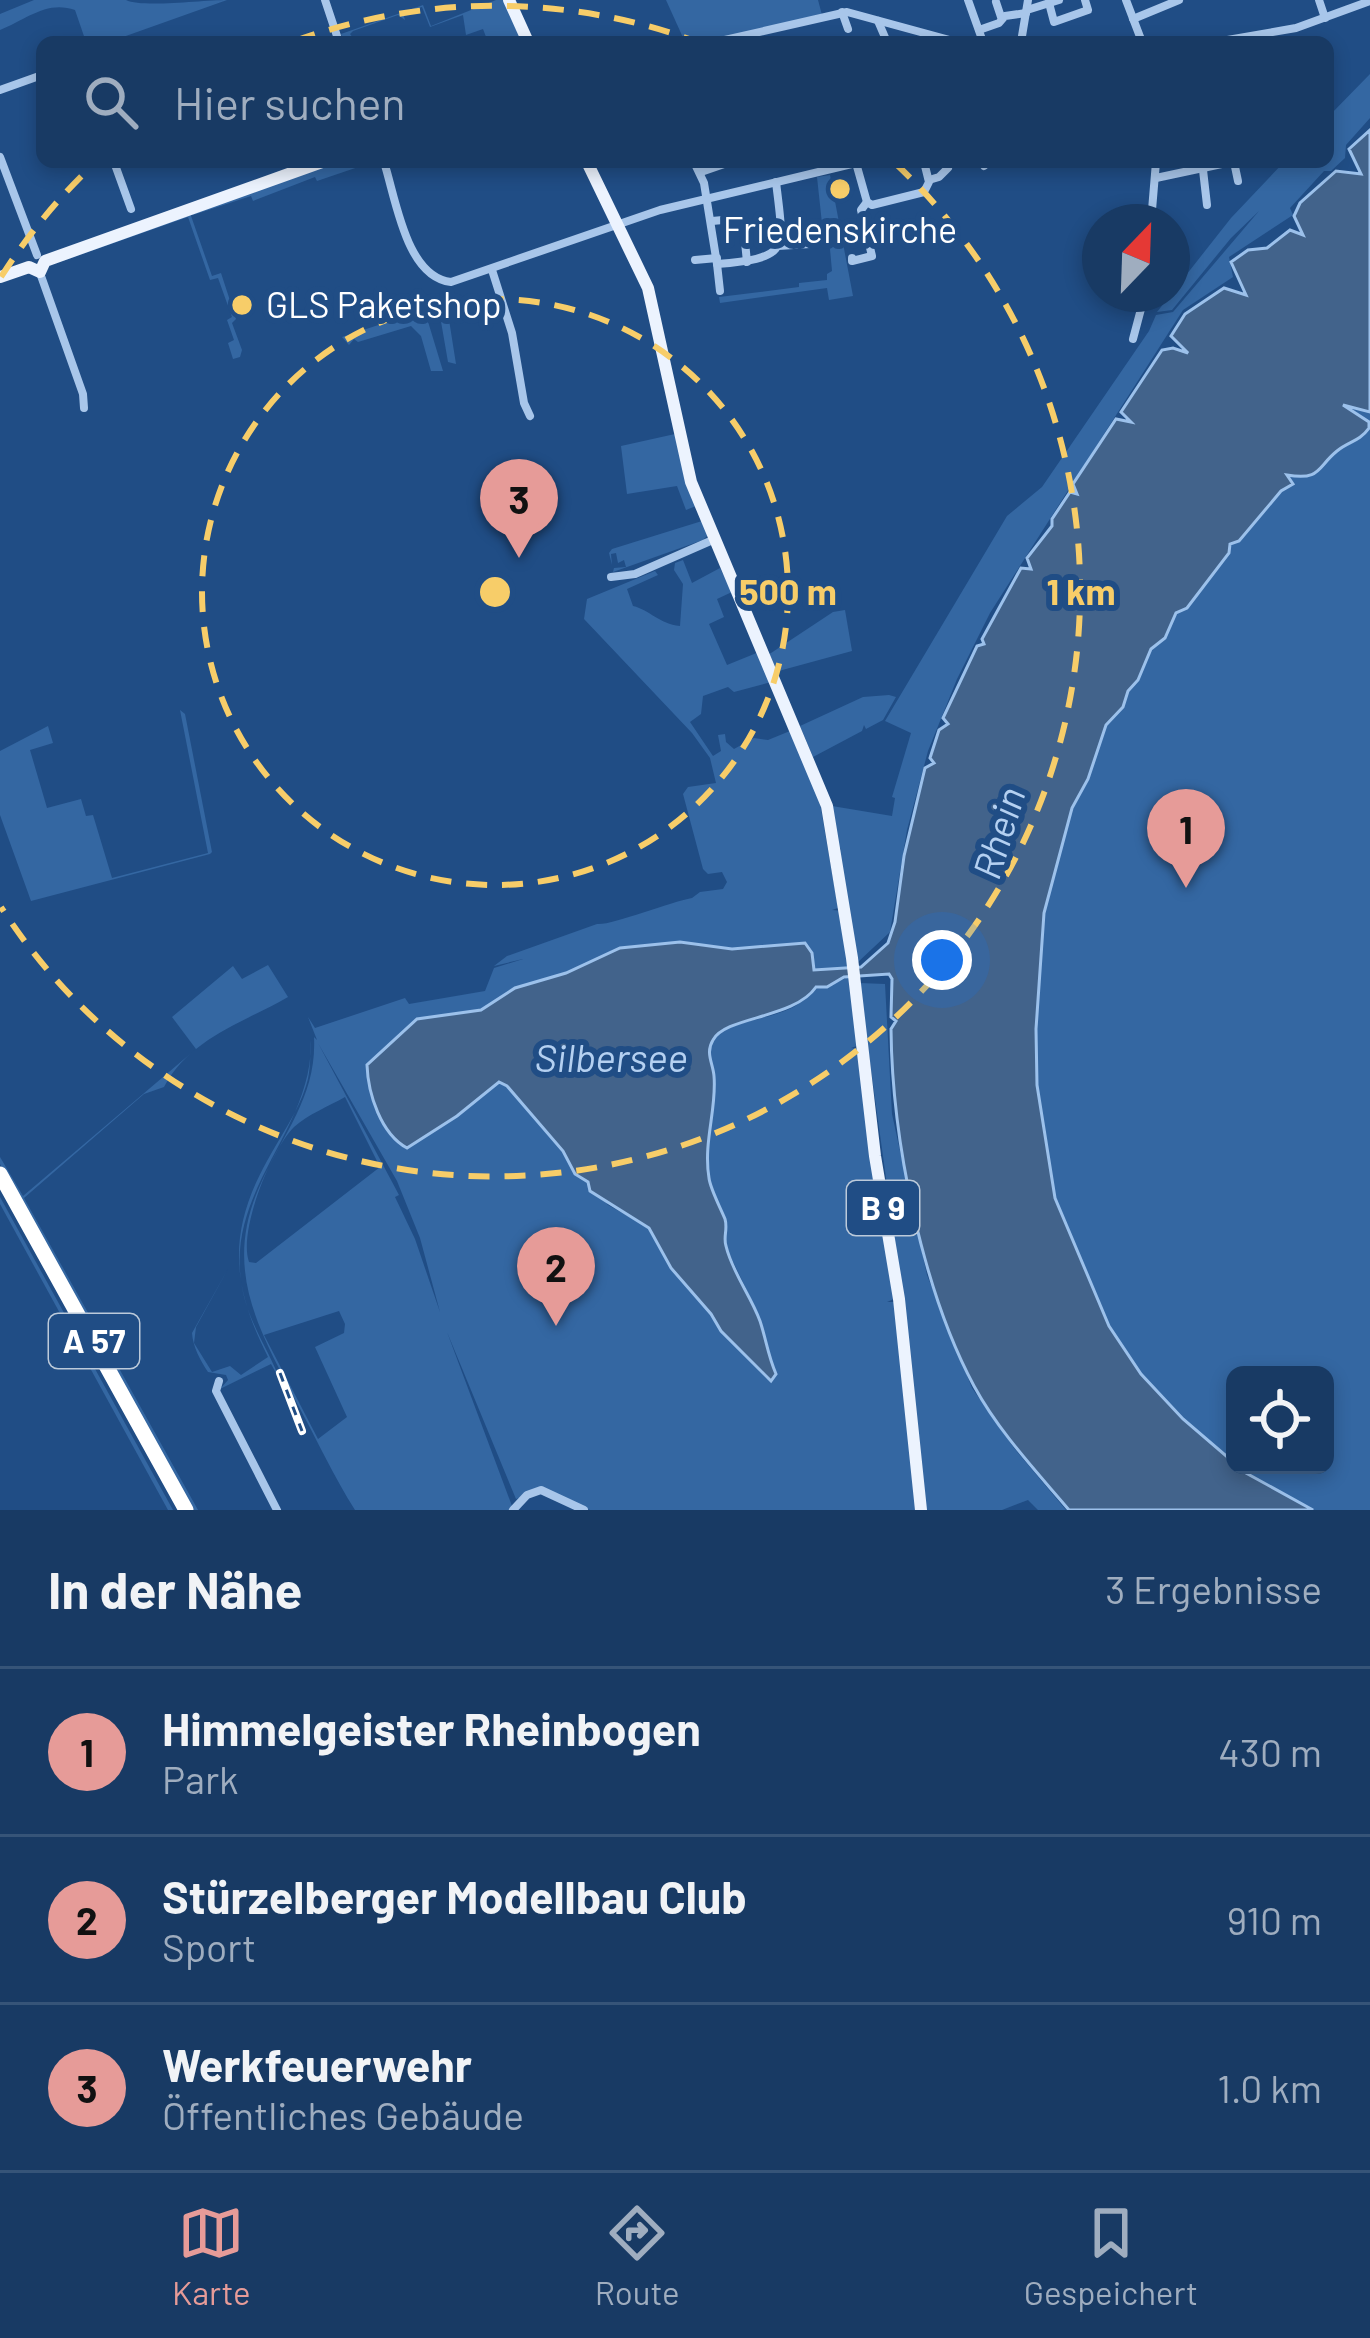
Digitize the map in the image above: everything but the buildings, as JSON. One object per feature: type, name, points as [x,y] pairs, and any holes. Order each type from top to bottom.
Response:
[{"type":"highway","name":"A 57","points":[[0,1174],[182,1510]]},
{"type":"highway","name":"A 57","points":[[0,1188],[182,1510]]},
{"type":"main road","points":[[508,0],[526,36]]},
{"type":"main road","points":[[0,277],[305,168]]},
{"type":"main road","name":"B 9","points":[[590,168],[648,288],[689,474],[827,806],[902,1322],[921,1510]]},
{"type":"street","points":[[325,0],[337,36]]},
{"type":"street","points":[[968,0],[981,36]]},
{"type":"street","points":[[1001,17],[1054,1],[1056,26],[1088,10],[1085,0]]},
{"type":"street","points":[[1126,0],[1140,36]]},
{"type":"street","points":[[1133,19],[1179,0]]},
{"type":"street","points":[[1319,0],[1325,19]]},
{"type":"street","points":[[979,31],[999,23],[996,2]]},
{"type":"street","points":[[1249,36],[1296,28],[1370,2]]},
{"type":"street","points":[[1022,36],[1027,6]]},
{"type":"street","points":[[842,12],[848,28]]},
{"type":"street","points":[[741,36],[842,12],[935,36]]},
{"type":"street","points":[[878,20],[885,36]]},
{"type":"street","points":[[0,90],[36,77]]},
{"type":"street","points":[[1,159],[84,408]]},
{"type":"street","points":[[116,168],[131,209]]},
{"type":"street","points":[[384,168],[418,262],[428,274],[455,281],[654,212],[833,168]]},
{"type":"street","points":[[698,168],[712,221],[720,290]]},
{"type":"street","points":[[701,172],[713,168]]},
{"type":"street","points":[[852,257],[872,256],[855,168]]},
{"type":"street","points":[[862,206],[921,194],[925,168]]},
{"type":"street","points":[[926,178],[939,178],[947,168]]},
{"type":"street","points":[[1152,204],[1156,168]]},
{"type":"street","points":[[1156,178],[1201,168]]},
{"type":"street","points":[[1206,168],[1207,205]]},
{"type":"street","points":[[1235,168],[1238,181]]},
{"type":"street","points":[[695,260],[747,262],[765,259],[778,247],[782,230],[776,182]]},
{"type":"street","points":[[603,231],[604,198]]},
{"type":"street","points":[[712,221],[734,219]]},
{"type":"street","points":[[745,242],[747,262]]},
{"type":"street","points":[[778,247],[811,244]]},
{"type":"street","points":[[491,270],[530,416]]},
{"type":"street","points":[[1133,339],[1140,312]]},
{"type":"street","points":[[611,577],[635,574],[715,539]]},
{"type":"street","points":[[219,1381],[216,1391],[277,1510]]},
{"type":"street","points":[[513,1510],[527,1495],[541,1490],[584,1510]]},
{"type":"shaded area","points":[[34,0],[159,4],[227,0],[126,36],[84,36],[75,10],[65,8],[37,12],[0,30],[0,14]]},
{"type":"shaded area","points":[[503,0],[519,36],[486,36],[483,29],[466,35],[463,15],[430,27],[422,7],[403,13],[405,20],[398,15],[353,31],[352,36],[341,34],[423,5],[431,26]]},
{"type":"shaded area","points":[[666,0],[818,0],[822,15],[736,36],[682,36]]},
{"type":"shaded area","points":[[1370,74],[1370,118],[1346,145],[1345,158],[1331,171],[1324,171],[1290,208],[1293,215],[1229,257],[1233,277],[1190,305],[1190,292],[1259,211],[1190,288],[1190,270],[1278,168],[1334,168],[1334,111]]},
{"type":"shaded area","points":[[313,168],[355,168],[317,181],[315,177],[253,201],[251,196],[190,213],[212,276],[221,273],[236,319],[232,323],[240,357],[233,359],[228,343],[234,340],[227,320],[232,317],[218,278],[210,280],[188,217],[60,262],[103,243]]},
{"type":"shaded area","points":[[830,175],[853,296],[829,300],[827,288],[720,303],[719,297],[827,280],[832,271],[830,249],[824,242],[817,177]]},
{"type":"shaded area","points":[[1370,284],[1370,1510],[1196,1510],[982,1089],[1146,555]]},
{"type":"shaded area","points":[[444,288],[456,364],[448,362],[439,310],[426,315],[443,371],[431,371],[421,336],[411,326],[358,342],[354,339],[349,345],[342,337],[439,305]]},
{"type":"shaded area","points":[[1182,312],[990,613],[957,679],[928,751],[907,830],[890,932],[857,963],[841,849],[818,772],[832,806],[892,816],[892,797],[911,733],[885,721],[1007,516],[1042,487],[1156,315]]},
{"type":"shaded area","points":[[675,434],[696,506],[686,510],[677,486],[627,494],[621,446]]},
{"type":"shaded area","points":[[702,521],[708,535],[703,540],[613,572],[626,567],[624,560],[618,563],[616,553],[611,554],[612,565],[609,553],[612,549]]},
{"type":"shaded area","points":[[683,560],[692,583],[720,568],[732,592],[717,599],[724,617],[709,624],[727,665],[759,652],[771,682],[734,692],[728,687],[703,696],[701,714],[690,722],[713,756],[721,751],[718,735],[725,734],[734,749],[754,738],[768,740],[790,731],[819,797],[838,908],[832,910],[843,911],[849,968],[813,970],[805,943],[732,949],[680,942],[643,945],[515,988],[481,1010],[416,1019],[367,1065],[370,1088],[383,1123],[407,1148],[500,1082],[507,1086],[563,1151],[575,1174],[608,1205],[649,1228],[671,1268],[767,1379],[776,1374],[751,1299],[725,1245],[707,1172],[714,1081],[710,1047],[723,1031],[796,1006],[813,989],[850,976],[857,1046],[851,1048],[859,1049],[894,1299],[887,1302],[894,1302],[918,1510],[590,1510],[548,1490],[516,1499],[447,1332],[512,1506],[509,1510],[355,1510],[270,1350],[258,1323],[245,1269],[250,1212],[273,1159],[252,1212],[249,1262],[256,1263],[380,1167],[345,1097],[299,1123],[278,1150],[310,1077],[314,1037],[317,1040],[308,1017],[315,1028],[405,998],[409,1004],[485,991],[494,968],[523,959],[494,966],[507,956],[700,892],[723,889],[727,882],[722,872],[708,874],[703,869],[683,794],[688,787],[716,783],[710,758],[584,619],[587,599],[655,571],[658,575],[627,589],[633,606],[680,626],[683,584],[675,563]],"holes":[[[318,1043],[397,1181],[420,1238],[440,1312],[395,1197],[399,1195]],[[339,1311],[344,1333],[315,1347],[347,1417],[318,1439],[264,1335]]]},
{"type":"shaded area","points":[[845,610],[852,651],[775,672],[768,655],[833,612]]},
{"type":"shaded area","points":[[863,697],[896,697],[883,720],[866,729],[864,725],[862,731],[813,757],[800,726]]},
{"type":"shaded area","points":[[180,710],[185,714],[212,852],[31,901],[0,815],[0,751],[48,726],[53,743],[30,750],[47,808],[81,799],[86,816],[93,815],[112,878],[208,853]]},
{"type":"shaded area","points":[[268,965],[288,997],[203,1044],[164,1087],[144,1094],[24,1198],[198,1510],[193,1510],[0,1157],[23,1196],[196,1049],[172,1017],[233,966],[242,979]]},
{"type":"shaded area","points":[[859,983],[885,984],[892,1114],[927,1275],[972,1388],[1066,1510],[1038,1510],[1028,1500],[1002,1510],[924,1510],[909,1344]]},
{"type":"shaded area","points":[[293,1116],[245,1220],[242,1285],[239,1259],[245,1212]]},
{"type":"shaded area","points":[[0,1197],[173,1510],[168,1510]]},
{"type":"shaded area","points":[[250,1315],[281,1382],[271,1364],[220,1389],[228,1380],[226,1375],[208,1372],[194,1343],[212,1372],[230,1366],[241,1375],[268,1357]]},
{"type":"water","points":[[1370,130],[1370,412],[1343,405],[1369,422],[1369,428],[1312,474],[1287,475],[1293,484],[1281,491],[1239,541],[1230,544],[1229,553],[1187,608],[1176,613],[1165,638],[1151,649],[1123,707],[1106,725],[1088,779],[1072,808],[1044,913],[1036,1029],[1037,1085],[1055,1198],[1109,1326],[1141,1374],[1226,1456],[1226,1474],[1248,1474],[1313,1510],[1069,1510],[984,1403],[939,1305],[904,1165],[893,1072],[891,1029],[896,1021],[891,1017],[889,974],[844,977],[827,987],[816,987],[792,1005],[720,1032],[711,1045],[714,1088],[709,1178],[725,1219],[729,1256],[762,1328],[776,1374],[771,1381],[721,1331],[671,1268],[649,1228],[590,1191],[588,1182],[575,1174],[563,1151],[507,1086],[499,1082],[407,1148],[390,1133],[378,1112],[367,1065],[417,1019],[481,1010],[515,988],[566,973],[620,948],[680,942],[732,949],[805,943],[814,970],[861,967],[888,943],[925,768],[934,763],[930,758],[939,730],[948,724],[943,718],[1021,568],[1031,569],[1027,558],[1070,492],[1077,494],[1073,484],[1116,419],[1131,422],[1121,412],[1162,350],[1188,353],[1171,336],[1185,314],[1224,288],[1246,295],[1231,262],[1248,250],[1267,248],[1290,230],[1303,235],[1294,216],[1300,203],[1336,171],[1361,174],[1349,149]]},
{"type":"railway","points":[[280,1373],[302,1431]]},
{"type":"place","name":"Friedenskirche","points":[[840,189]]},
{"type":"place","name":"GLS Paketshop","points":[[242,305]]},
{"type":"place","name":"Werkfeuerwehr","points":[[519,558]]},
{"type":"place","name":"Himmelgeister Rheinbogen","points":[[1186,888]]},
{"type":"place","name":"Stürzelberger Modellbau Club","points":[[556,1326]]},
{"type":"water label","name":"Rhein","points":[[999,833]]},
{"type":"water label","name":"Silbersee","points":[[611,1058]]}]
